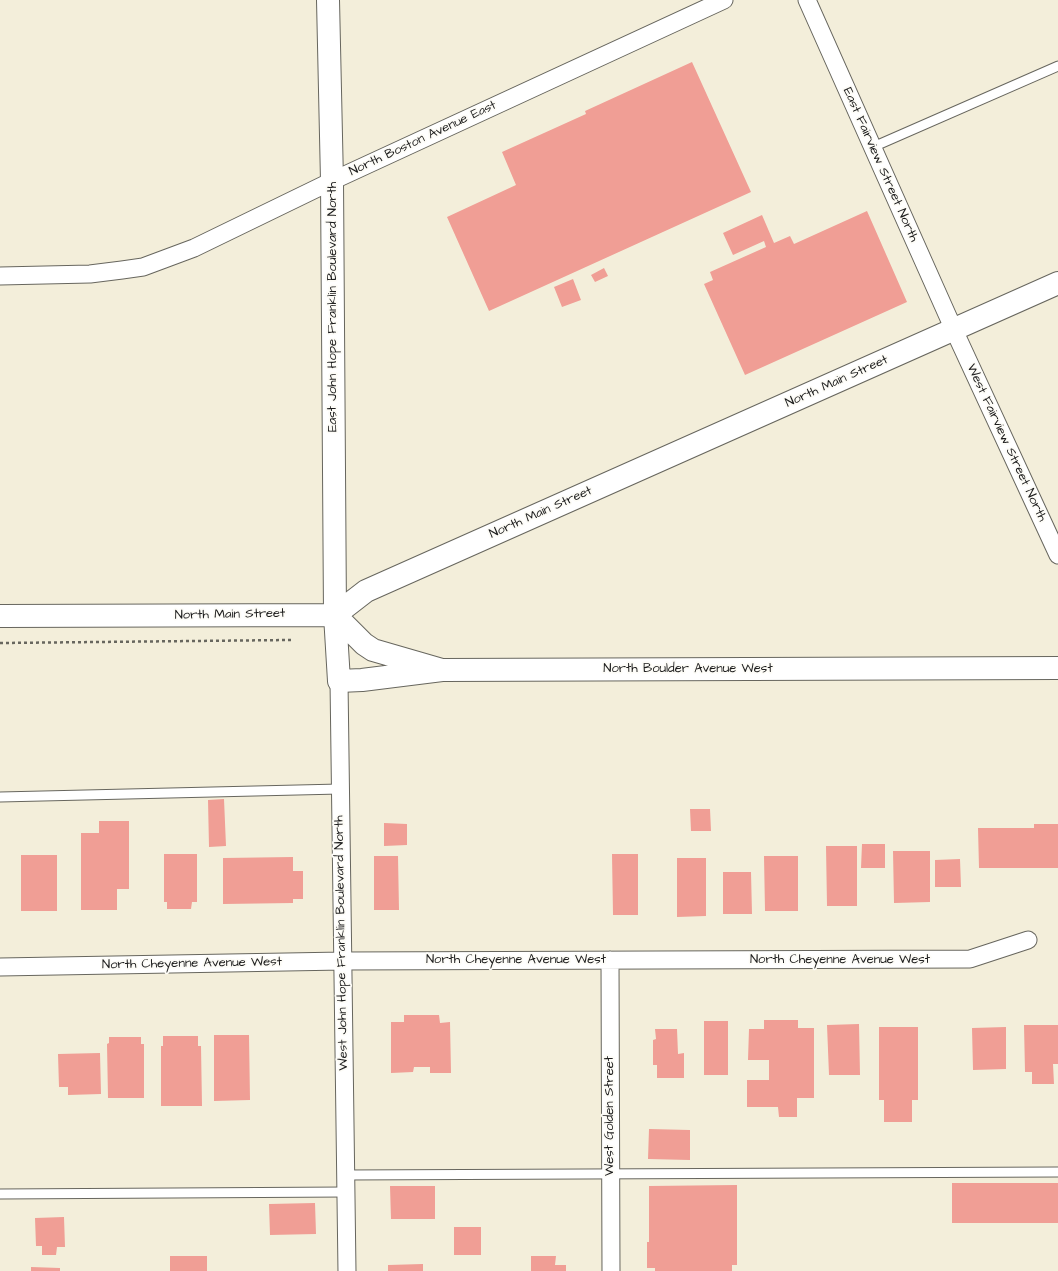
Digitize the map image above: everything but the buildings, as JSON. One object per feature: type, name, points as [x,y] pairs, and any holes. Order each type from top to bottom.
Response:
[{"type":"street","name":"East John Hope Franklin Boulevard North","points":[[328,0],[332,181],[335,615]]},
{"type":"street","name":"North Boston Avenue East","points":[[0,276],[90,274],[143,267],[194,248],[332,181],[724,0]]},
{"type":"street","name":"East Fairview Street North","points":[[807,0],[954,330]]},
{"type":"street","name":"North Main Street","points":[[0,616],[335,615],[366,591],[1058,283]]},
{"type":"street","name":"West Fairview Street North","points":[[954,330],[1058,555]]},
{"type":"street","name":"North Boulder Avenue West","points":[[335,615],[364,644],[374,650],[442,670],[1058,668]]},
{"type":"street","name":"West John Hope Franklin Boulevard North","points":[[335,615],[339,681],[347,1271]]},
{"type":"street","points":[[339,681],[362,680],[442,670]]},
{"type":"street","name":"North Cheyenne Avenue West","points":[[0,967],[343,961],[970,960],[1028,940]]},
{"type":"street","name":"West Golden Street","points":[[610,960],[611,1271]]},
{"type":"lane","points":[[873,147],[1058,66]]},
{"type":"lane","points":[[0,797],[340,790]]},
{"type":"lane","points":[[0,1194],[346,1184],[610,1173],[1058,1172]]}]
